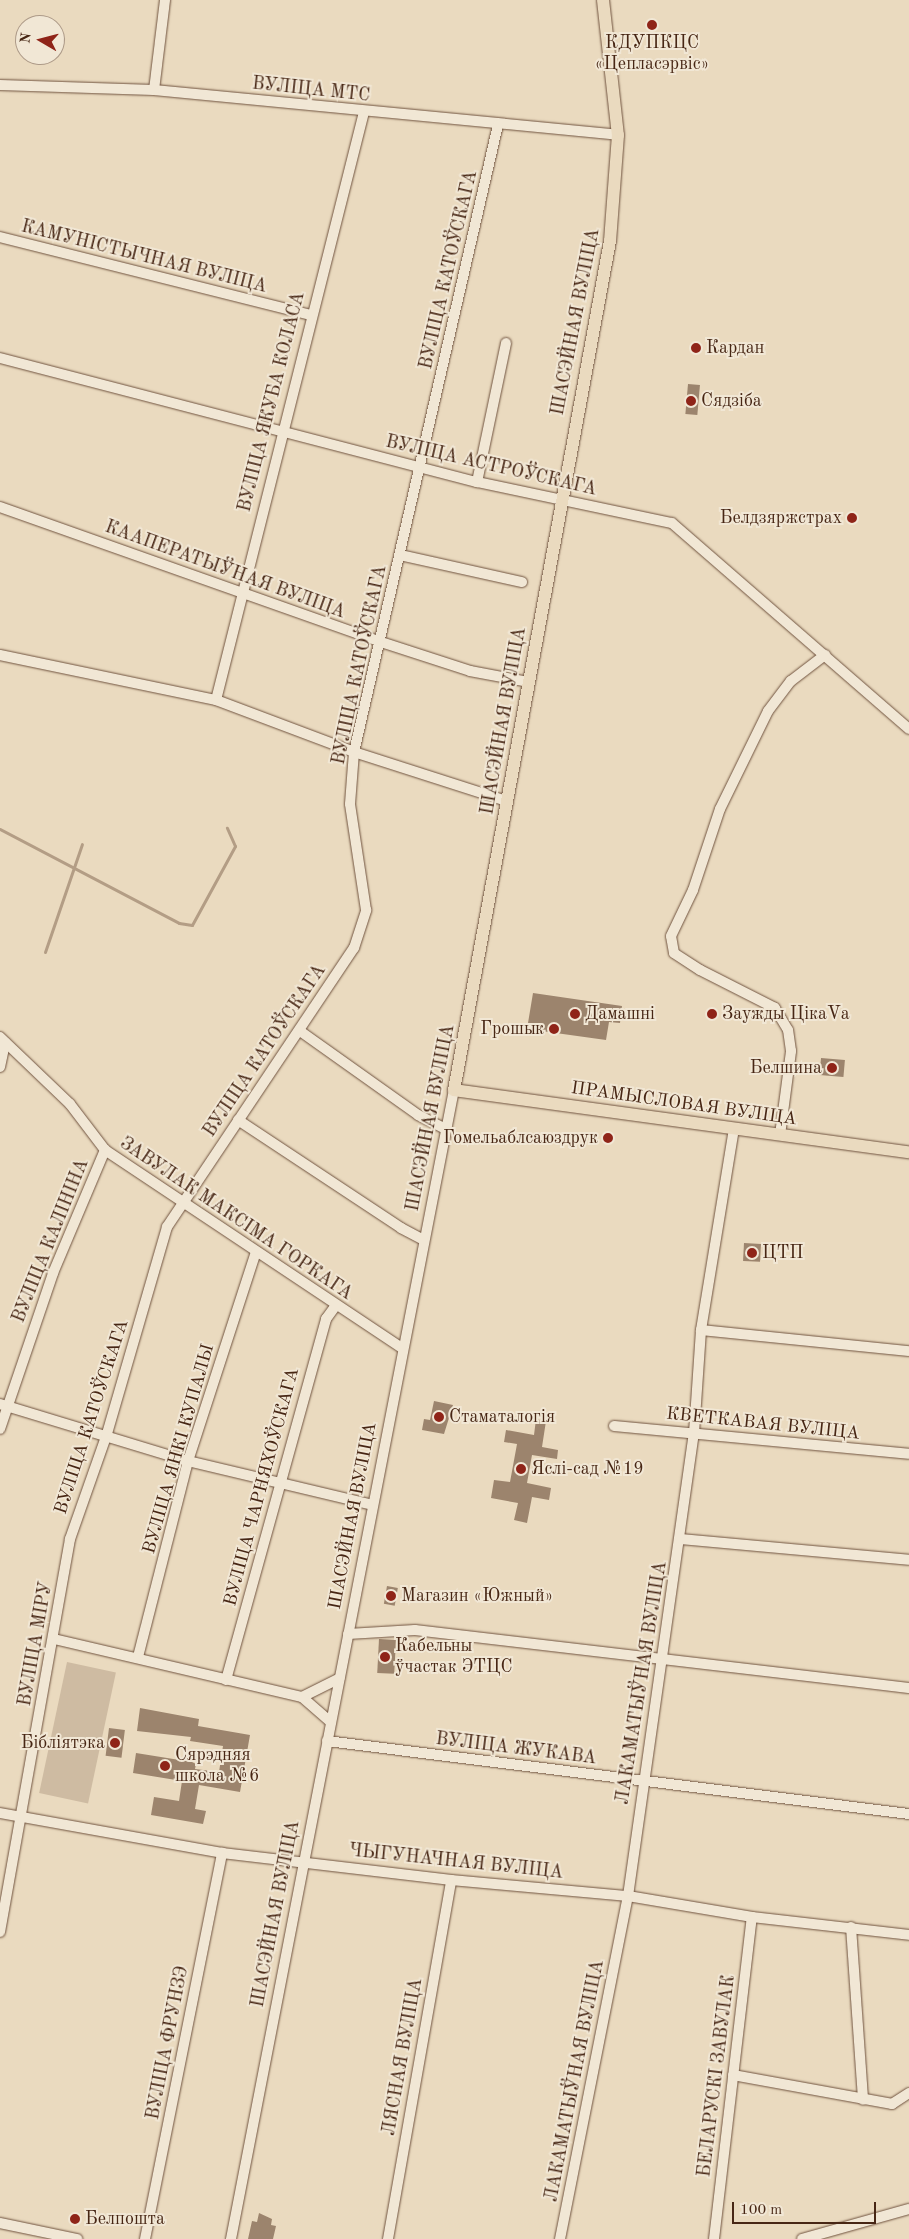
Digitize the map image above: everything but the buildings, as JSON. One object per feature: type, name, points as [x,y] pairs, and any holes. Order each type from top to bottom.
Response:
[{"type":"main road","name":"ШАСЭЙНАЯ ВУЛІЦА","points":[[454,1090],[560,501],[610,241],[618,136],[603,0]]},
{"type":"main road","name":"ПРАМЫСЛОВАЯ ВУЛІЦА","points":[[454,1090],[909,1152]]},
{"type":"street","points":[[154,90],[165,0]]},
{"type":"street","name":"ВУЛІЦА МТС","points":[[0,85],[154,90],[618,136]]},
{"type":"street","name":"ВУЛІЦА ЯКУБА КОЛАСА","points":[[216,700],[281,430],[364,112]]},
{"type":"street","name":"ВУЛІЦА КАТОЎСКАГА","points":[[70,1538],[106,1437],[168,1227],[183,1201],[300,1031],[354,948],[366,910],[350,804],[354,752],[421,468],[498,125]]},
{"type":"street","name":"КАМУНІСТЫЧНАЯ ВУЛІЦА","points":[[0,237],[310,315]]},
{"type":"street","points":[[477,482],[506,343]]},
{"type":"street","name":"ВУЛІЦА АСТРОЎСКАГА","points":[[0,358],[477,482],[560,501],[672,523],[909,729]]},
{"type":"street","name":"КААПЕРАТЫЎНАЯ ВУЛІЦА","points":[[0,507],[381,642],[470,671],[528,682]]},
{"type":"street","points":[[400,555],[522,582]]},
{"type":"street","points":[[0,655],[216,700],[354,752],[507,801]]},
{"type":"street","points":[[780,1135],[791,1051],[788,1030],[775,1008],[700,970],[674,953],[671,936],[693,890],[720,809],[768,711],[791,681],[825,655]]},
{"type":"street","points":[[300,1031],[418,1115],[446,1129]]},
{"type":"street","points":[[0,1067],[2,1040]]},
{"type":"street","name":"ЗАВУЛАК МАКСІМА ГОРКАГА","points":[[2,1040],[70,1104],[105,1150],[403,1349]]},
{"type":"street","name":"ШАСЭЙНАЯ ВУЛІЦА","points":[[231,2239],[454,1090]]},
{"type":"street","points":[[238,1120],[401,1228],[424,1240]]},
{"type":"street","name":"ЛАКАМАТЫЎНАЯ ВУЛІЦА","points":[[560,2239],[628,1896],[643,1781],[665,1659],[694,1433],[701,1330],[734,1129]]},
{"type":"street","name":"ВУЛІЦА КАЛІНІНА","points":[[0,1429],[3,1404],[53,1273],[105,1150]]},
{"type":"street","name":"ВУЛІЦА ЯНКІ КУПАЛЫ","points":[[138,1656],[188,1461],[256,1252]]},
{"type":"street","name":"ВУЛІЦА ЧАРНЯХОЎСКАГА","points":[[226,1680],[279,1483],[326,1319],[336,1305]]},
{"type":"street","points":[[701,1330],[909,1351]]},
{"type":"street","points":[[3,1404],[188,1461],[373,1504]]},
{"type":"street","name":"КВЕТКАВАЯ ВУЛІЦА","points":[[614,1426],[909,1454]]},
{"type":"street","name":"ВУЛІЦА МІРУ","points":[[0,1932],[54,1640],[70,1538]]},
{"type":"street","points":[[680,1539],[909,1560]]},
{"type":"street","points":[[348,1634],[415,1630],[909,1688]]},
{"type":"street","points":[[54,1640],[138,1656],[226,1680],[302,1697],[331,1722]]},
{"type":"street","points":[[302,1697],[340,1678]]},
{"type":"street","name":"ВУЛІЦА ЖУКАВА","points":[[327,1741],[909,1814]]},
{"type":"street","name":"ЧЫГУНАЧНАЯ ВУЛІЦА","points":[[0,1813],[222,1853],[451,1880],[628,1896],[752,1917],[909,1935]]},
{"type":"street","name":"ВУЛІЦА ФРУНЗЭ","points":[[145,2239],[222,1853]]},
{"type":"street","name":"ЛЯСНАЯ ВУЛІЦА","points":[[388,2239],[451,1880]]},
{"type":"street","name":"БЕЛАРУСКІ ЗАВУЛАК","points":[[714,2239],[752,1917]]},
{"type":"street","points":[[851,1927],[863,2100]]},
{"type":"street","points":[[733,2075],[892,2104],[909,2093]]},
{"type":"street","points":[[802,2239],[909,2209]]},
{"type":"street","points":[[0,2223],[77,2239]]},
{"type":"shaded area","points":[[67,1662],[116,1672],[88,1803],[39,1793]]},
{"type":"waterway","points":[[0,829],[179,923],[192,925],[235,846],[227,828]]},
{"type":"waterway","points":[[45,952],[82,844]]},
{"type":"place","name":"КДУПКЦС «Цепласэрвіс»","points":[[652,25]]},
{"type":"place","name":"Кардан","points":[[696,348]]},
{"type":"place","name":"Сядзіба","points":[[691,401]]},
{"type":"place","name":"Белдзяржстрах","points":[[852,518]]},
{"type":"place","name":"Дамашні","points":[[575,1014]]},
{"type":"place","name":"Заужды ЦікаVа","points":[[712,1014]]},
{"type":"place","name":"Грошык","points":[[554,1029]]},
{"type":"place","name":"Белшина","points":[[832,1068]]},
{"type":"place","name":"Гомельаблсаюздрук","points":[[608,1138]]},
{"type":"place","name":"ЦТП","points":[[752,1253]]},
{"type":"place","name":"Стаматалогія","points":[[439,1417]]},
{"type":"place","name":"Яслі-сад №19","points":[[521,1469]]},
{"type":"place","name":"Магазин «Южный»","points":[[391,1596]]},
{"type":"place","name":"Кабельны ўчастак ЭТЦС","points":[[385,1657]]},
{"type":"place","name":"Бібліятэка","points":[[115,1743]]},
{"type":"place","name":"Сярэдняя школа №6","points":[[165,1766]]},
{"type":"place","name":"Белпошта","points":[[75,2219]]}]
